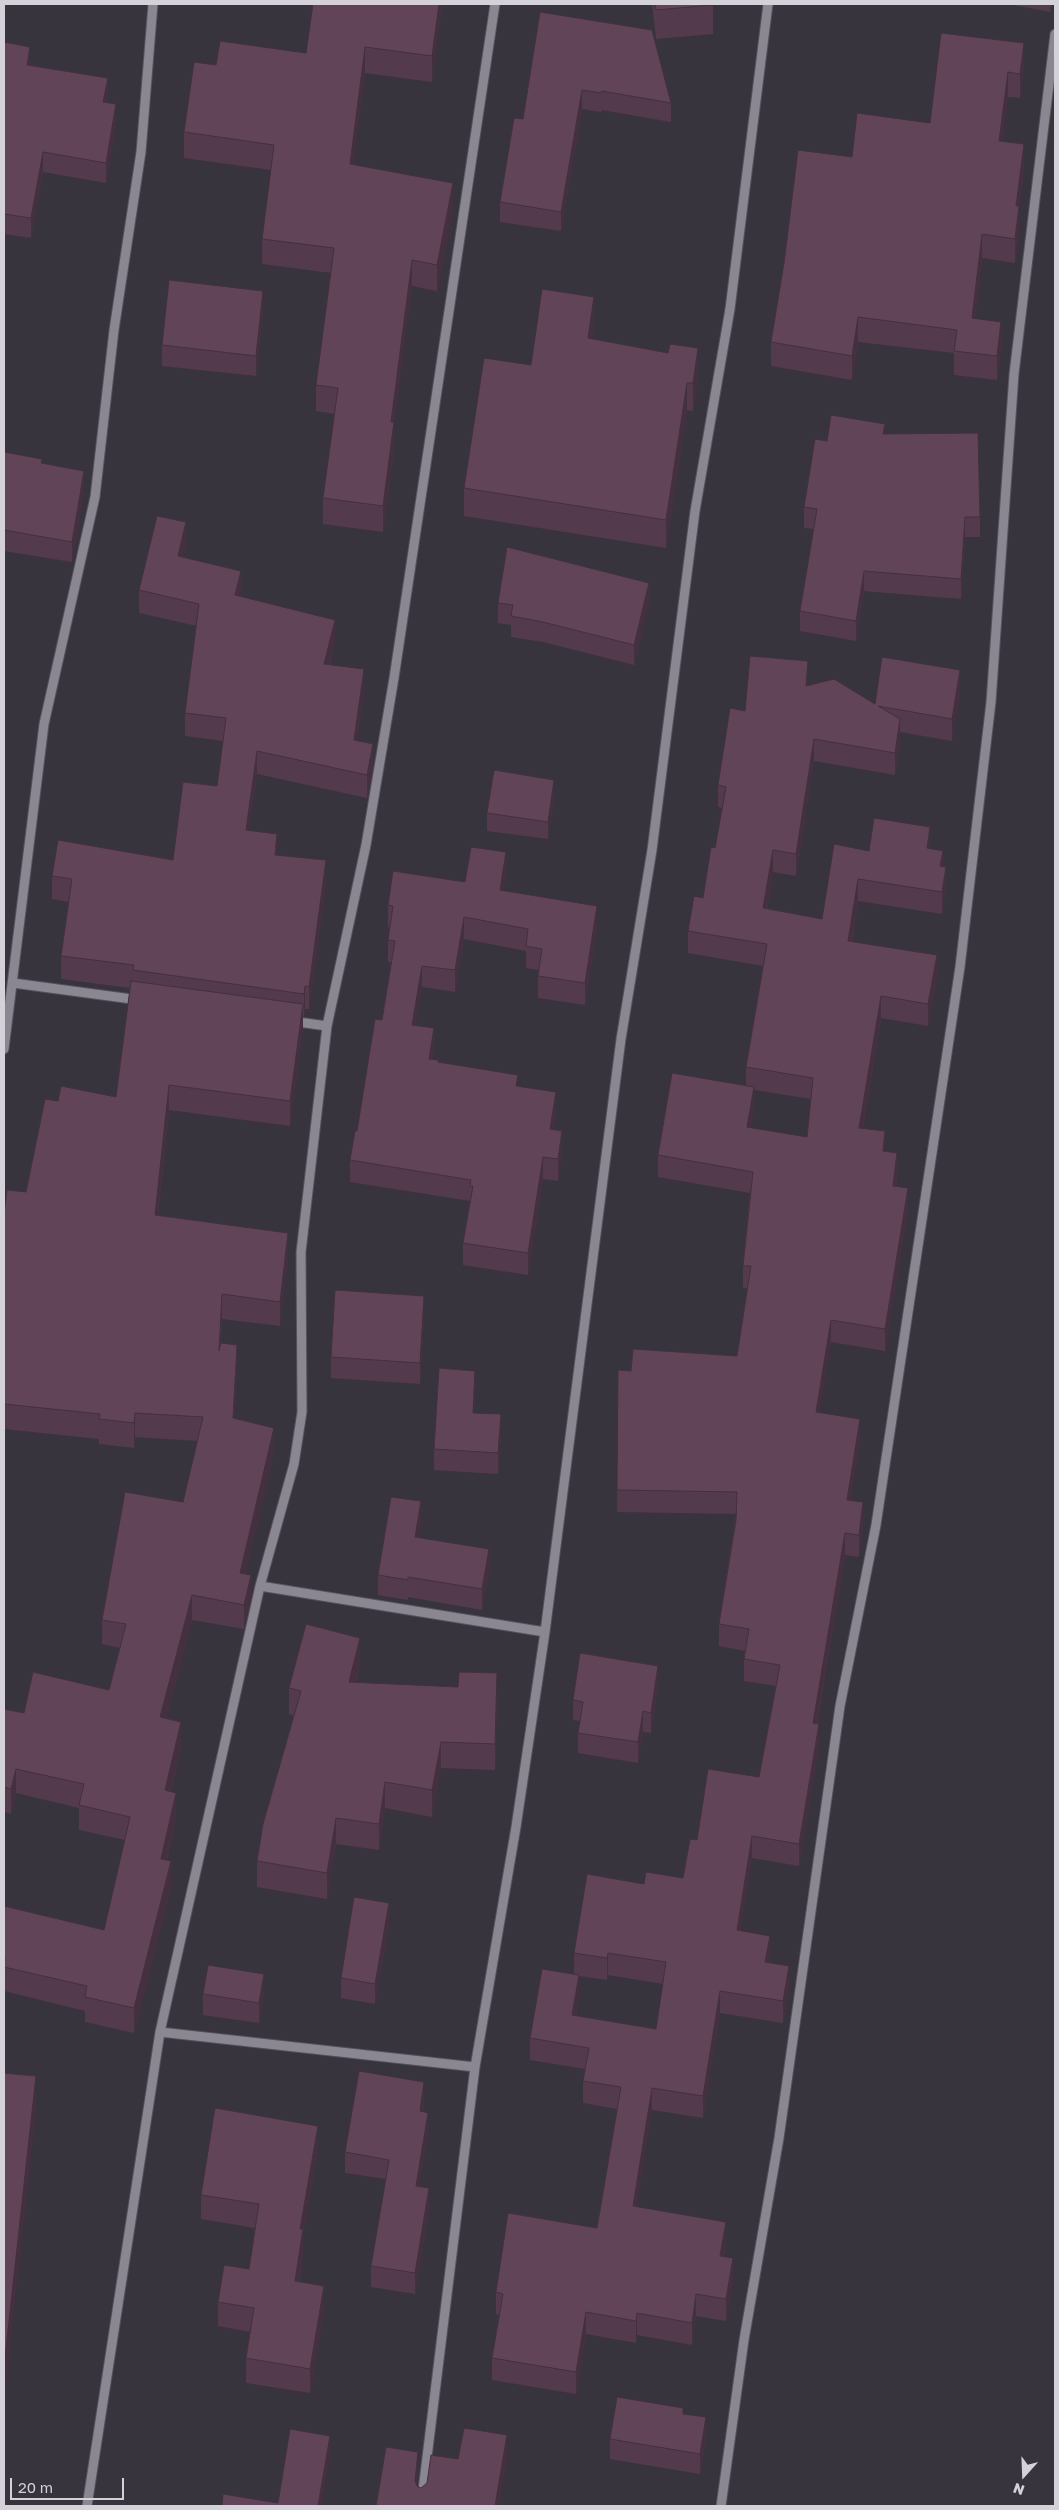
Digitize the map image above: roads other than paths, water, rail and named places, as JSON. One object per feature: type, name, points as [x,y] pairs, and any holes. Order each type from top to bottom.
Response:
[{"type":"street","points":[[4,1049],[44,724],[95,497],[114,330],[140,152],[154,4]]},
{"type":"street","points":[[87,2506],[160,2032],[260,1586],[294,1464],[302,1412],[301,1252],[327,1026],[366,845],[394,678],[495,4]]},
{"type":"street","points":[[421,2506],[475,2067],[516,1827],[545,1632],[621,1038],[652,850],[695,511],[730,309],[768,4]]},
{"type":"street","points":[[721,2506],[744,2340],[779,2138],[840,1706],[876,1526],[960,967],[991,702],[1014,374],[1055,34]]},
{"type":"street","points":[[13,983],[150,1002]]},
{"type":"street","points":[[278,1019],[327,1026]]},
{"type":"street","points":[[260,1586],[545,1632]]},
{"type":"street","points":[[160,2032],[475,2067]]}]
